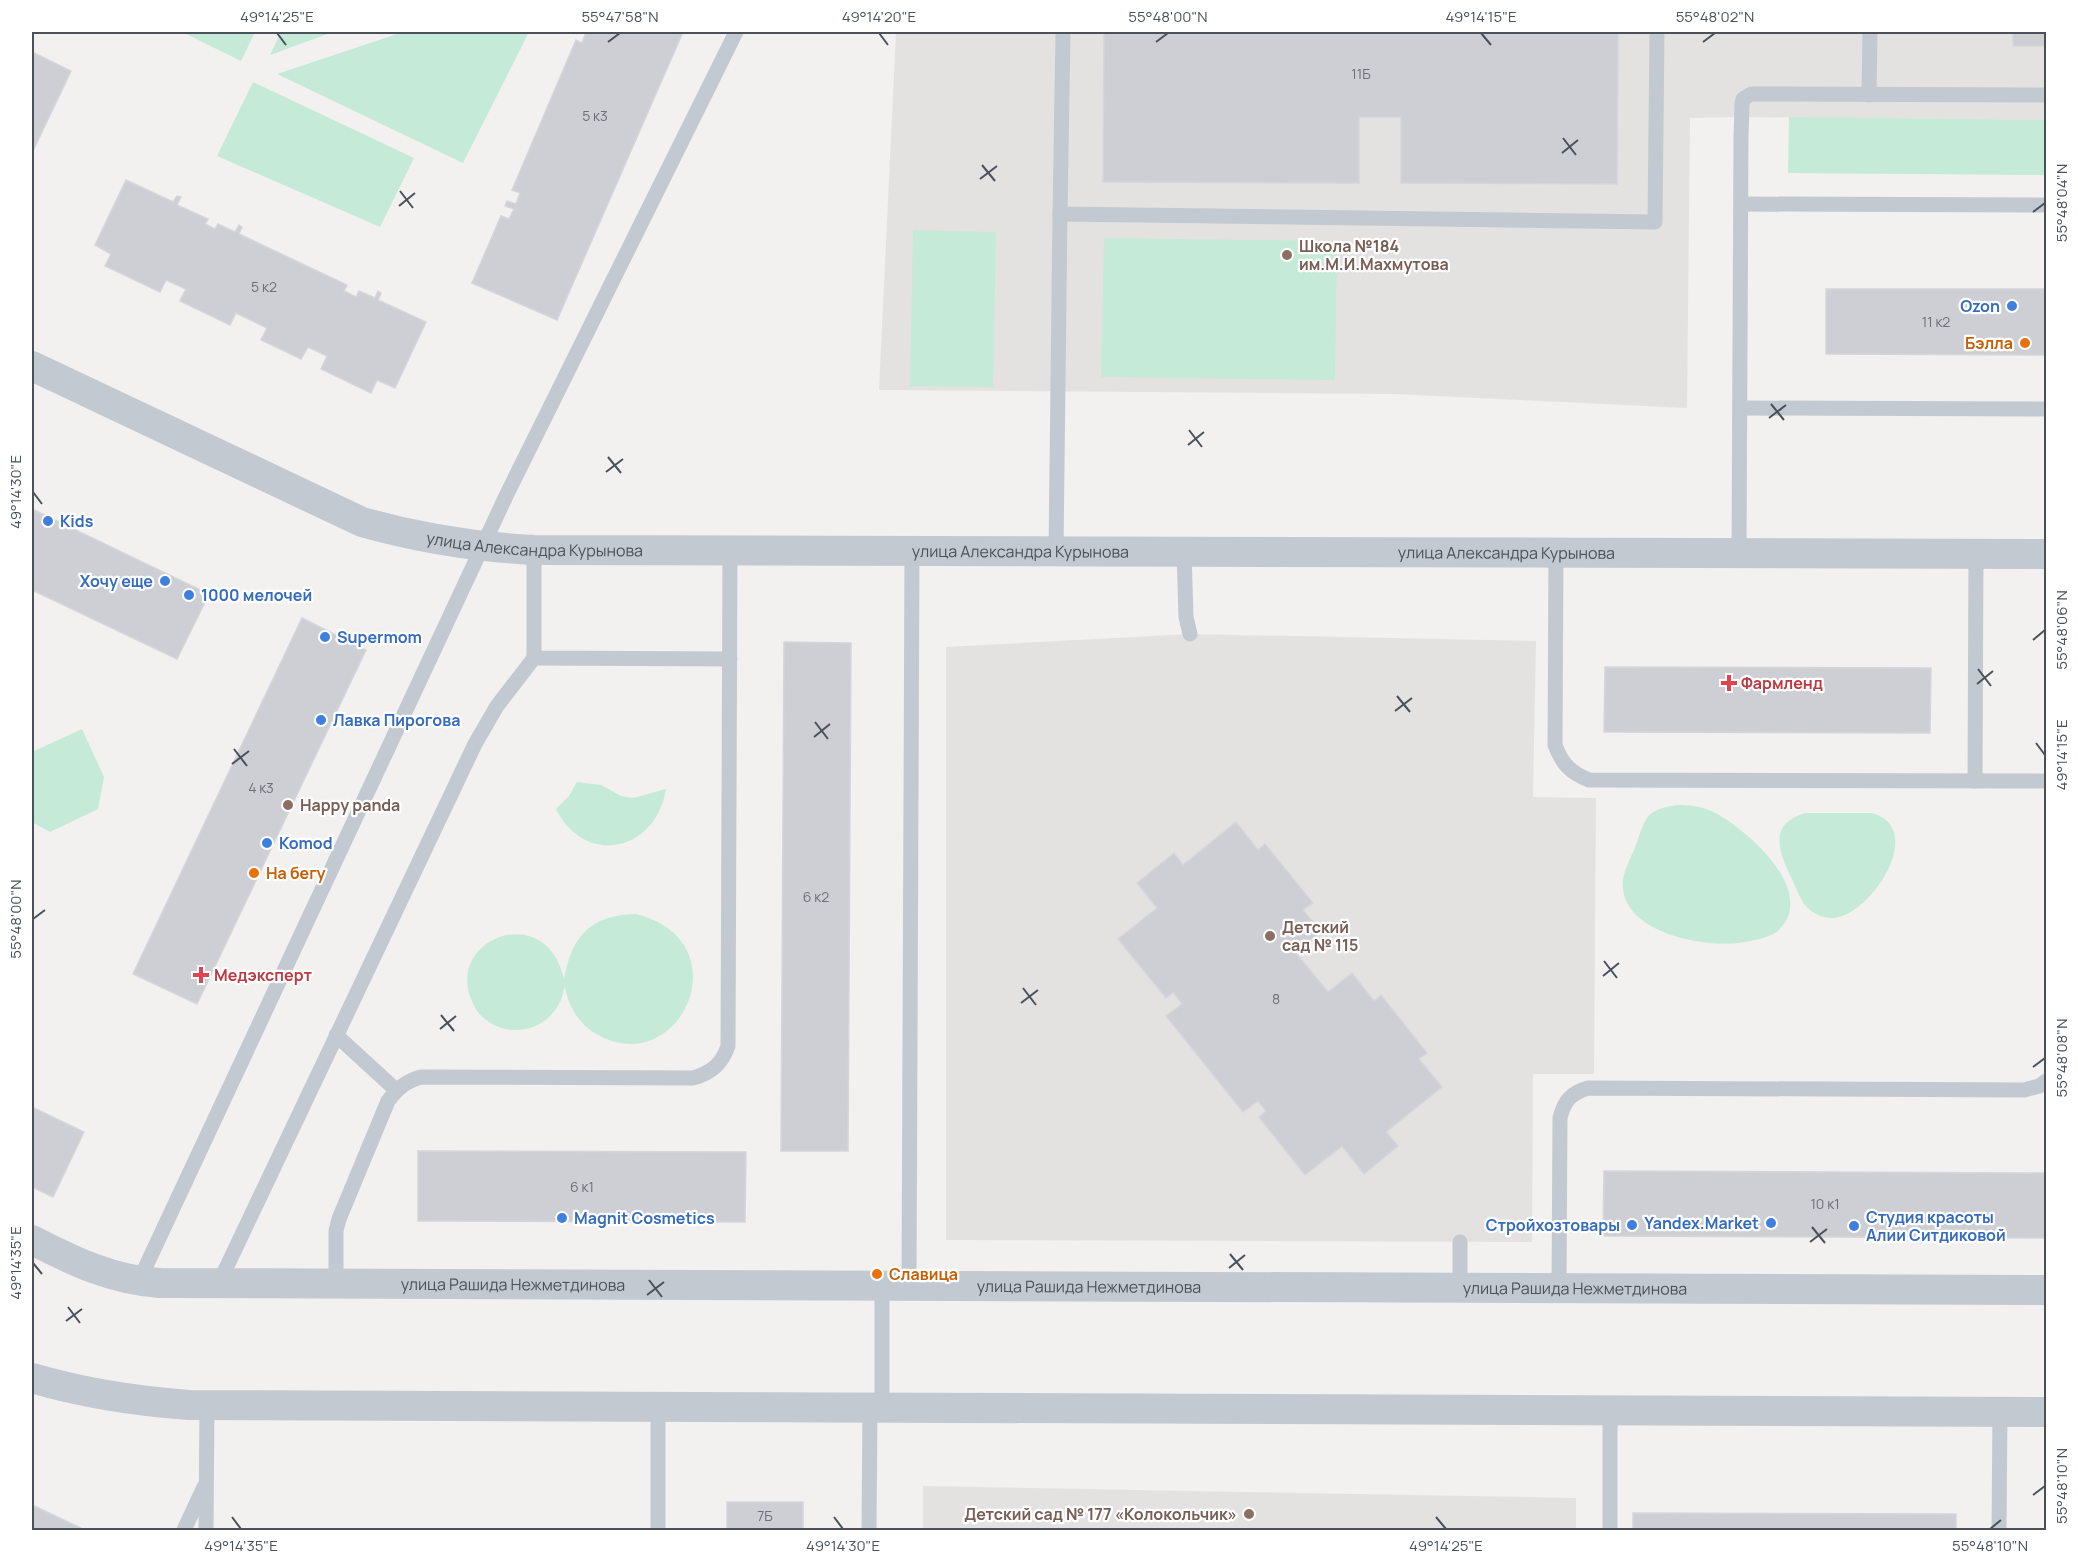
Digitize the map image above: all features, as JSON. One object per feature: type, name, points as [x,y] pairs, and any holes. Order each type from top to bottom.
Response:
[{"type":"street","name":"улица Александра Курынова","points":[[32,366],[362,522],[406,534],[483,547],[534,550],[2046,554]]},
{"type":"street","name":"улица Рашида Нежметдинова","points":[[32,1240],[95,1270],[139,1281],[219,1283],[2046,1290]]},
{"type":"street","points":[[32,1378],[72,1389],[127,1399],[207,1405],[2046,1412]]},
{"type":"lane","points":[[139,1281],[506,496],[736,32]]},
{"type":"lane","points":[[1056,551],[1063,32]]},
{"type":"lane","points":[[1060,214],[1655,222],[1657,32]]},
{"type":"lane","points":[[1869,95],[1870,32]]},
{"type":"lane","points":[[1739,553],[1742,104],[1745,97],[1751,94],[2046,95]]},
{"type":"lane","points":[[1741,204],[2046,205]]},
{"type":"lane","points":[[1740,408],[2046,409]]},
{"type":"lane","points":[[219,1283],[475,744],[497,706],[534,658],[534,550]]},
{"type":"lane","points":[[336,1283],[336,1231],[339,1220],[388,1101],[396,1090],[413,1079],[421,1077],[693,1078],[705,1075],[720,1062],[728,1046],[730,550]]},
{"type":"lane","points":[[869,1530],[876,1408],[896,1286],[912,551]]},
{"type":"lane","points":[[1184,551],[1186,616],[1190,634]]},
{"type":"lane","points":[[1556,552],[1556,744],[1559,757],[1576,775],[1589,780],[2046,781]]},
{"type":"lane","points":[[1975,781],[1976,554]]},
{"type":"lane","points":[[534,658],[730,659]]},
{"type":"lane","points":[[336,1035],[396,1090]]},
{"type":"lane","points":[[1559,1288],[1560,1118],[1563,1106],[1570,1096],[1578,1091],[1599,1088],[2024,1090],[2039,1086],[2046,1081]]},
{"type":"lane","points":[[1460,1242],[1460,1288]]},
{"type":"lane","points":[[206,1530],[207,1405]]},
{"type":"lane","points":[[658,1407],[658,1530]]},
{"type":"lane","points":[[1610,1411],[1610,1530]]},
{"type":"lane","points":[[1999,1530],[2000,1412]]},
{"type":"lane","points":[[184,1530],[207,1482]]},
{"type":"shaded area","name":"Школа №184 им.М.И.Махмутова","points":[[896,32],[2046,32],[2046,120],[1690,118],[1687,408],[1393,394],[879,390]]},
{"type":"shaded area","name":"Детский сад № 115","points":[[1190,634],[1536,641],[1533,797],[1596,798],[1594,1074],[1533,1074],[1532,1242],[946,1240],[946,647]]},
{"type":"shaded area","name":"Детский сад № 177 «Колокольчик»","points":[[923,1486],[1576,1498],[1576,1530],[923,1530]]},
{"type":"green space","points":[[182,32],[255,32],[241,61]]},
{"type":"green space","points":[[281,32],[333,32],[270,55]]},
{"type":"green space","points":[[403,32],[529,32],[463,163],[277,74]]},
{"type":"green space","points":[[253,82],[414,158],[380,227],[217,156]]},
{"type":"green space","points":[[1789,117],[2046,120],[2046,175],[1788,173]]},
{"type":"green space","points":[[913,230],[996,232],[993,387],[910,386]]},
{"type":"green space","points":[[1104,238],[1337,241],[1335,380],[1101,377]]},
{"type":"green space","points":[[82,729],[104,777],[98,809],[50,832],[32,822],[32,752]]},
{"type":"green space","points":[[577,782],[601,785],[621,796],[633,798],[666,789],[660,810],[649,827],[634,838],[618,844],[601,845],[584,839],[569,827],[556,809],[569,796]]},
{"type":"green space","points":[[1677,805],[1709,810],[1722,817],[1753,840],[1767,855],[1787,887],[1790,904],[1787,919],[1776,932],[1765,938],[1745,942],[1709,943],[1667,933],[1649,925],[1634,913],[1625,897],[1623,879],[1642,827],[1653,812]]},
{"type":"green space","points":[[1806,813],[1871,813],[1888,822],[1895,835],[1894,852],[1888,871],[1862,904],[1847,914],[1829,918],[1810,910],[1804,904],[1783,859],[1780,849],[1781,831],[1794,818]]},
{"type":"green space","points":[[636,914],[668,929],[687,950],[693,976],[688,1001],[675,1023],[655,1038],[629,1044],[600,1036],[576,1016],[565,987],[553,1013],[546,1020],[528,1028],[518,1030],[498,1027],[483,1018],[475,1007],[467,979],[472,960],[484,946],[501,937],[520,934],[538,940],[554,954],[564,979],[572,951],[586,931],[606,919]]},
{"type":"building","points":[[586,32],[683,32],[557,320],[472,283],[501,216],[509,219],[514,209],[505,206],[507,201],[516,204],[520,193],[512,190],[576,40],[582,43]]},
{"type":"building","points":[[1104,32],[1618,32],[1617,184],[1401,183],[1401,117],[1359,117],[1359,183],[1103,182]]},
{"type":"building","points":[[2013,32],[2046,32],[2046,46],[2013,46]]},
{"type":"building","points":[[32,52],[71,71],[32,153]]},
{"type":"building","points":[[126,180],[173,202],[177,196],[181,197],[177,205],[208,219],[205,224],[215,229],[218,224],[235,232],[239,225],[242,227],[239,234],[347,285],[344,291],[356,297],[359,291],[375,298],[378,291],[381,293],[378,300],[426,322],[395,388],[377,380],[371,393],[321,369],[327,356],[308,347],[301,359],[261,340],[267,328],[236,313],[230,325],[180,301],[186,289],[166,280],[160,292],[105,266],[111,254],[95,245]]},
{"type":"building","points":[[1826,289],[2046,289],[2046,355],[1826,354]]},
{"type":"building","points":[[32,509],[209,594],[177,659],[32,590]]},
{"type":"building","points":[[302,618],[366,650],[197,1004],[133,974]]},
{"type":"building","points":[[784,642],[851,643],[848,1151],[781,1151]]},
{"type":"building","points":[[1605,667],[1931,668],[1930,733],[1604,732]]},
{"type":"building","points":[[1236,822],[1258,850],[1265,844],[1313,903],[1303,910],[1321,932],[1295,952],[1328,992],[1352,973],[1374,1001],[1381,995],[1427,1053],[1419,1059],[1442,1087],[1386,1132],[1398,1146],[1364,1174],[1342,1146],[1305,1175],[1259,1117],[1266,1111],[1258,1101],[1243,1112],[1166,1016],[1182,1004],[1173,992],[1166,998],[1118,939],[1157,908],[1137,883],[1174,853],[1183,865]]},
{"type":"building","points":[[32,1107],[84,1132],[53,1197],[32,1187]]},
{"type":"building","points":[[418,1151],[746,1152],[745,1222],[418,1221]]},
{"type":"building","points":[[1604,1171],[2046,1173],[2046,1238],[1603,1236]]},
{"type":"building","points":[[727,1502],[803,1502],[803,1530],[727,1530]]},
{"type":"building","points":[[32,1505],[85,1530],[32,1530]]},
{"type":"building","points":[[1633,1513],[1956,1514],[1956,1530],[1633,1530]]},
{"type":"place","name":"Школа №184 им.М.И.Махмутова","points":[[1287,255]]},
{"type":"place","name":"Ozon","points":[[2012,306]]},
{"type":"place","name":"Бэлла","points":[[2025,343]]},
{"type":"place","name":"Kids","points":[[48,521]]},
{"type":"place","name":"Хочу еще","points":[[165,581]]},
{"type":"place","name":"1000 мелочей","points":[[189,595]]},
{"type":"place","name":"Supermom","points":[[325,637]]},
{"type":"place","name":"Фармленд","points":[[1729,683]]},
{"type":"place","name":"Лавка Пирогова","points":[[321,720]]},
{"type":"place","name":"Happy panda","points":[[288,805]]},
{"type":"place","name":"Komod","points":[[267,843]]},
{"type":"place","name":"На бегу","points":[[254,873]]},
{"type":"place","name":"Детский сад № 115","points":[[1270,936]]},
{"type":"place","name":"Медэксперт","points":[[201,975]]},
{"type":"place","name":"Magnit Cosmetics","points":[[562,1218]]},
{"type":"place","name":"Yandex.Market","points":[[1771,1223]]},
{"type":"place","name":"Стройхозтовары","points":[[1632,1225]]},
{"type":"place","name":"Студия красоты Алии Ситдиковой","points":[[1854,1226]]},
{"type":"place","name":"Славица","points":[[877,1274]]},
{"type":"place","name":"Детский сад № 177 «Колокольчик»","points":[[1249,1514]]}]
